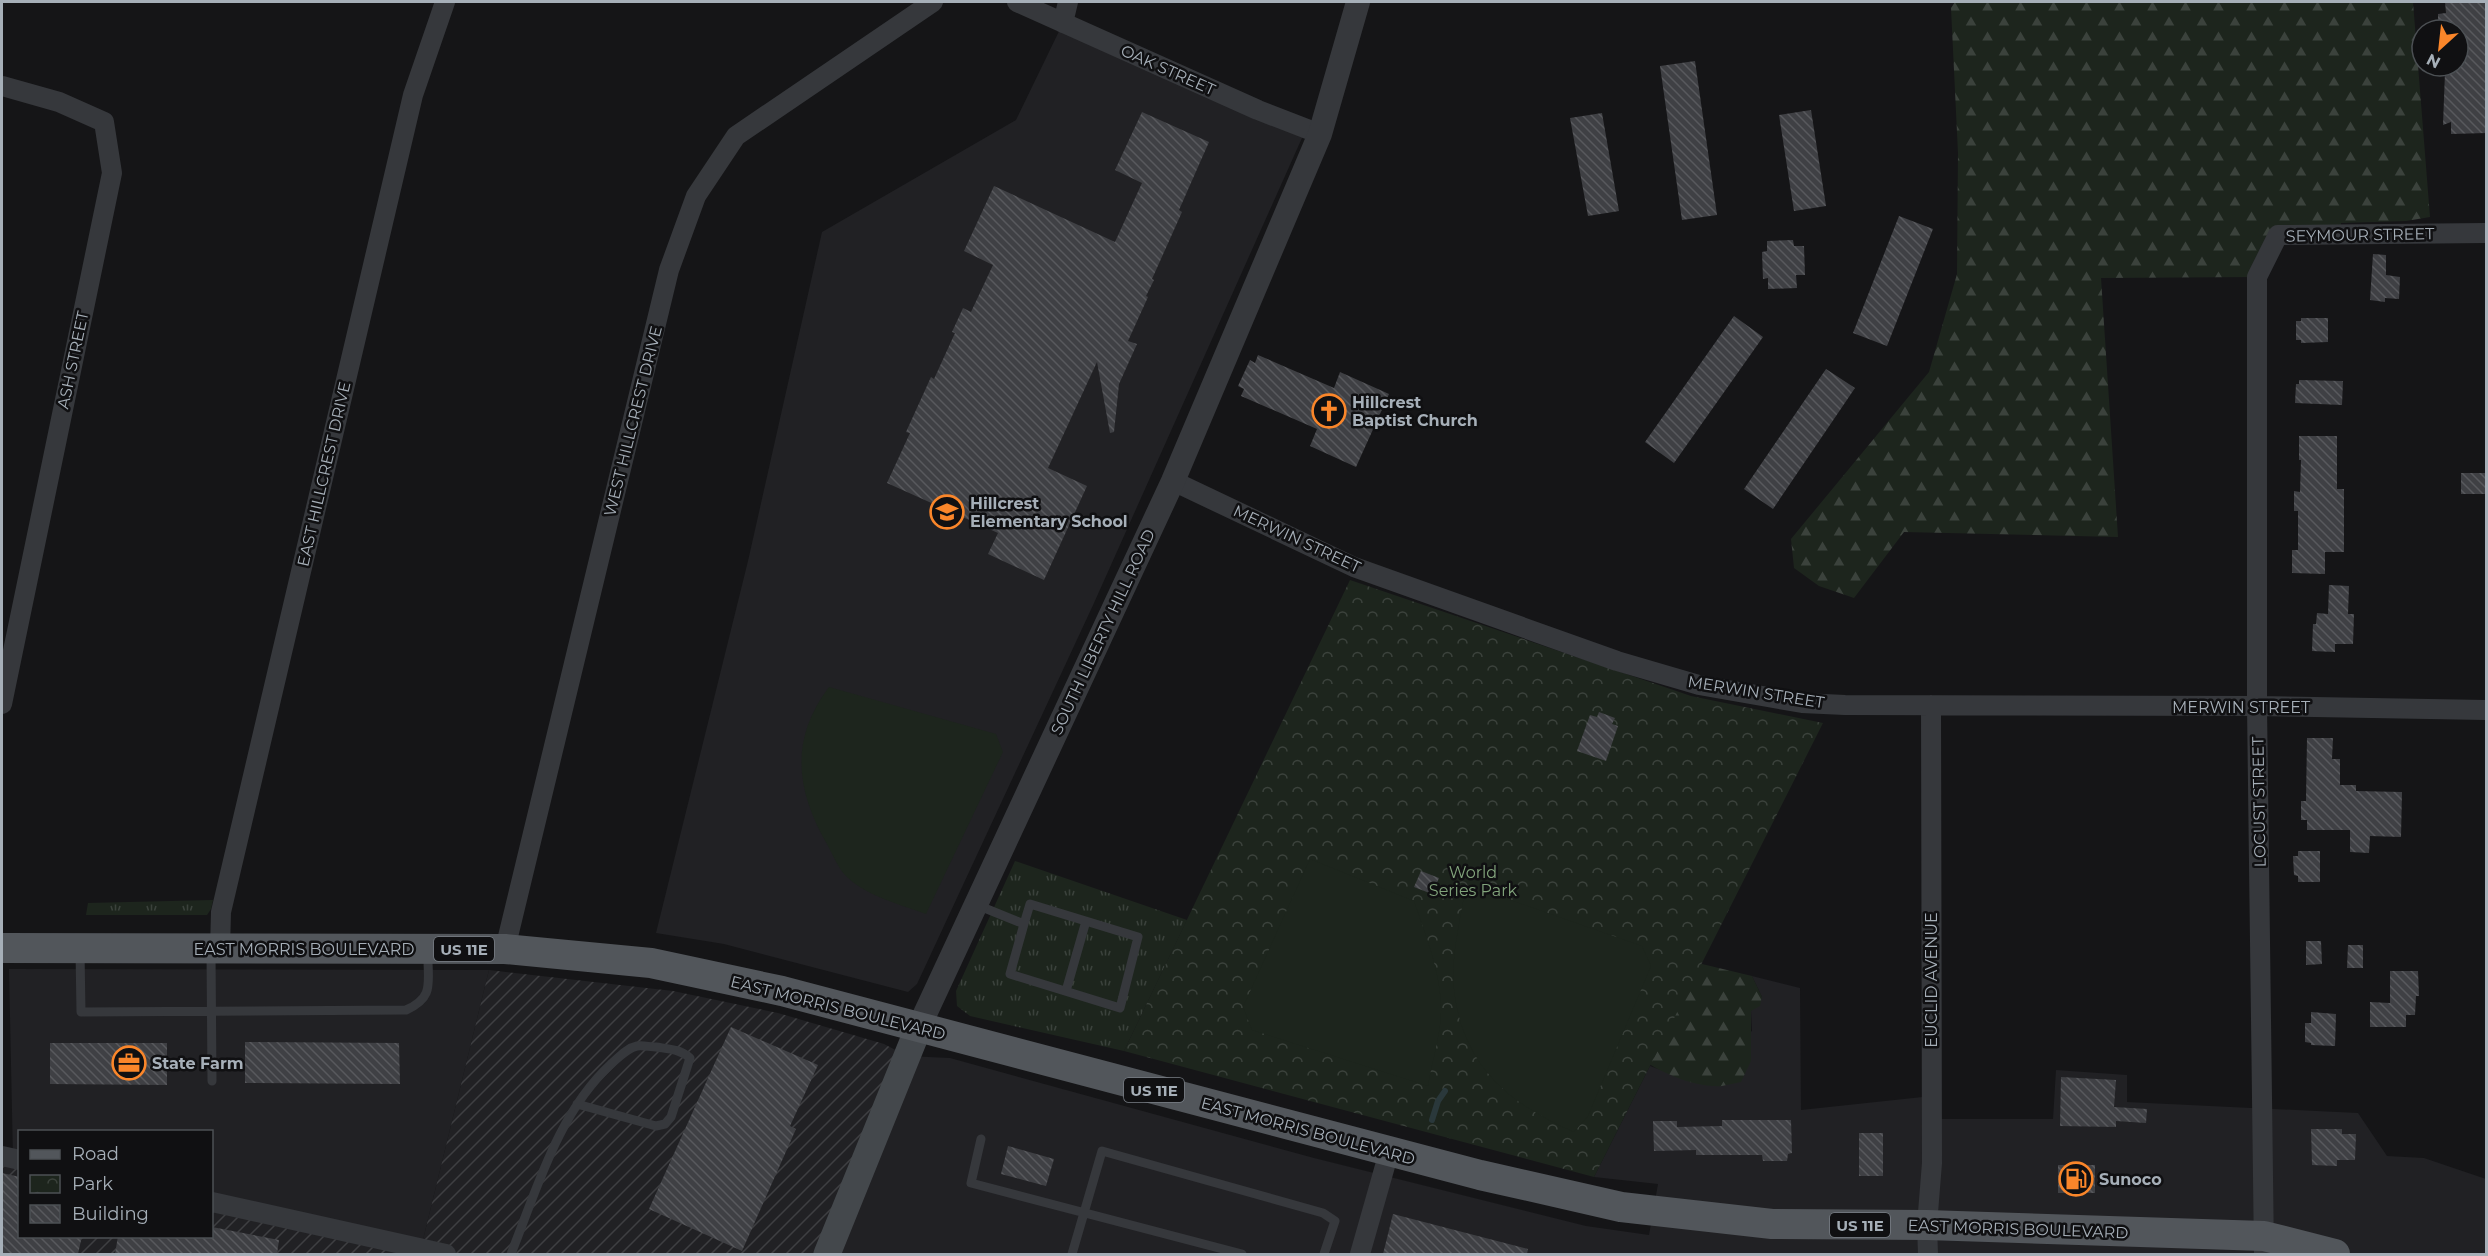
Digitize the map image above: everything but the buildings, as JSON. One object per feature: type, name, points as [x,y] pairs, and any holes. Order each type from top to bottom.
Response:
[{"type":"main road","name":"EAST MORRIS BOULEVARD","points":[[2,948],[505,949],[651,963],[782,991],[918,1029],[1389,1152],[1621,1207],[1927,1240],[2264,1245],[2336,1254]]},
{"type":"main road","name":"SOUTH LIBERTY HILL ROAD","points":[[827,1254],[918,1029]]},
{"type":"street","name":"EAST HILLCREST DRIVE","points":[[216,949],[221,912],[410,107],[445,2]]},
{"type":"street","name":"WEST HILLCREST DRIVE","points":[[505,949],[669,270],[696,196],[736,136],[933,2]]},
{"type":"street","name":"OAK STREET","points":[[1017,2],[1258,110],[1320,134]]},
{"type":"street","points":[[1063,23],[1068,2]]},
{"type":"street","name":"SOUTH LIBERTY HILL ROAD","points":[[918,1029],[1173,481],[1320,134],[1358,2]]},
{"type":"street","name":"ASH STREET","points":[[2,86],[59,102],[104,122],[112,172],[2,704]]},
{"type":"street","name":"SEYMOUR STREET","points":[[2257,277],[2278,235],[2487,233]]},
{"type":"street","name":"LOCUST STREET","points":[[2257,277],[2257,706],[2264,1245]]},
{"type":"street","name":"MERWIN STREET","points":[[1173,481],[1354,567],[1516,626],[1689,682],[1802,703],[2487,710]]},
{"type":"street","name":"EUCLID AVENUE","points":[[1927,1240],[1932,1163],[1931,705]]},
{"type":"street","points":[[1360,1254],[1389,1152]]},
{"type":"street","points":[[2,1156],[18,1160]]},
{"type":"street","points":[[213,1202],[446,1254]]},
{"type":"lane","points":[[1030,904],[1138,937],[1120,1008],[1010,974],[1024,924],[1030,904]]},
{"type":"lane","points":[[977,905],[1024,924]]},
{"type":"lane","points":[[1066,991],[1086,921]]},
{"type":"lane","points":[[80,948],[81,1012],[406,1010],[420,1004],[427,996],[428,949]]},
{"type":"lane","points":[[212,1081],[212,1010],[216,949]]},
{"type":"lane","points":[[511,1254],[564,1124],[577,1104],[592,1082],[625,1052],[639,1046],[674,1049],[690,1058],[671,1117],[665,1124],[656,1126],[577,1104]]},
{"type":"lane","points":[[981,1139],[971,1183],[1242,1254]]},
{"type":"lane","points":[[1072,1254],[1102,1151],[1323,1213],[1335,1221],[1324,1254]]},
{"type":"shaded area","name":"Hillcrest Elementary School","points":[[1063,23],[1306,129],[1094,603],[917,984],[908,992],[724,944],[656,933],[748,561],[822,232],[1016,120]]},
{"type":"shaded area","points":[[9,969],[489,970],[421,1248],[213,1202],[213,1130],[18,1130],[18,1160],[13,1159]]},
{"type":"shaded area","points":[[489,970],[673,991],[778,1013],[884,1044],[907,1056],[827,1254],[2,1254],[2,1156],[18,1160],[18,1238],[213,1238],[213,1202],[421,1248]]},
{"type":"shaded area","points":[[1752,976],[1800,988],[1801,1110],[1932,1096],[1932,1119],[2053,1119],[2056,1070],[2127,1075],[2127,1102],[2358,1113],[2387,1156],[2424,1158],[2486,1179],[2486,1254],[827,1254],[907,1056],[950,1058],[1314,1158],[1586,1226],[1649,1235],[1658,1184],[1594,1177],[1650,1066],[1686,1079],[1752,1031],[1751,1011],[1762,997]]},
{"type":"green space","points":[[1955,2],[2413,2],[2414,18],[2410,18],[2410,78],[2419,78],[2430,217],[2406,221],[2341,223],[2341,234],[2279,235],[2257,277],[2101,278],[2118,537],[1904,532],[1854,598],[1819,586],[1794,568],[1791,539],[1929,372],[1957,274],[1958,153],[1951,8]]},
{"type":"green space","name":"World Series Park","points":[[1350,580],[1691,696],[1823,723],[1594,1177],[1124,1051]]},
{"type":"green space","points":[[829,687],[996,734],[1003,752],[926,914],[885,899],[855,884],[841,870],[817,826],[804,785],[803,746],[807,726]]},
{"type":"green space","points":[[1310,859],[1414,901],[1432,956],[1441,999],[1439,1031],[1428,1086],[1252,1030],[1243,1007]]},
{"type":"green space","points":[[1015,861],[1187,920],[1124,1051],[970,1016],[957,1006],[956,991]]},
{"type":"green space","points":[[1476,888],[1642,946],[1651,966],[1588,1116],[1574,1132],[1529,1109],[1510,1094],[1478,1060],[1467,1039],[1459,1016],[1453,968],[1463,902],[1467,894]]},
{"type":"green space","points":[[213,900],[207,915],[86,915],[88,903]]},
{"type":"green space","points":[[1673,962],[1702,964],[1752,976],[1762,997],[1760,1006],[1751,1011],[1751,1061],[1741,1082],[1722,1086],[1701,1085],[1668,1074],[1639,1057]]},
{"type":"waterway","points":[[1432,1120],[1438,1101],[1445,1091]]},
{"type":"place","name":"Hillcrest Baptist Church","points":[[1329,411]]},
{"type":"place","name":"Hillcrest Elementary School","points":[[947,512]]},
{"type":"place","name":"State Farm","points":[[129,1063]]},
{"type":"place","name":"Sunoco","points":[[2076,1179]]}]
